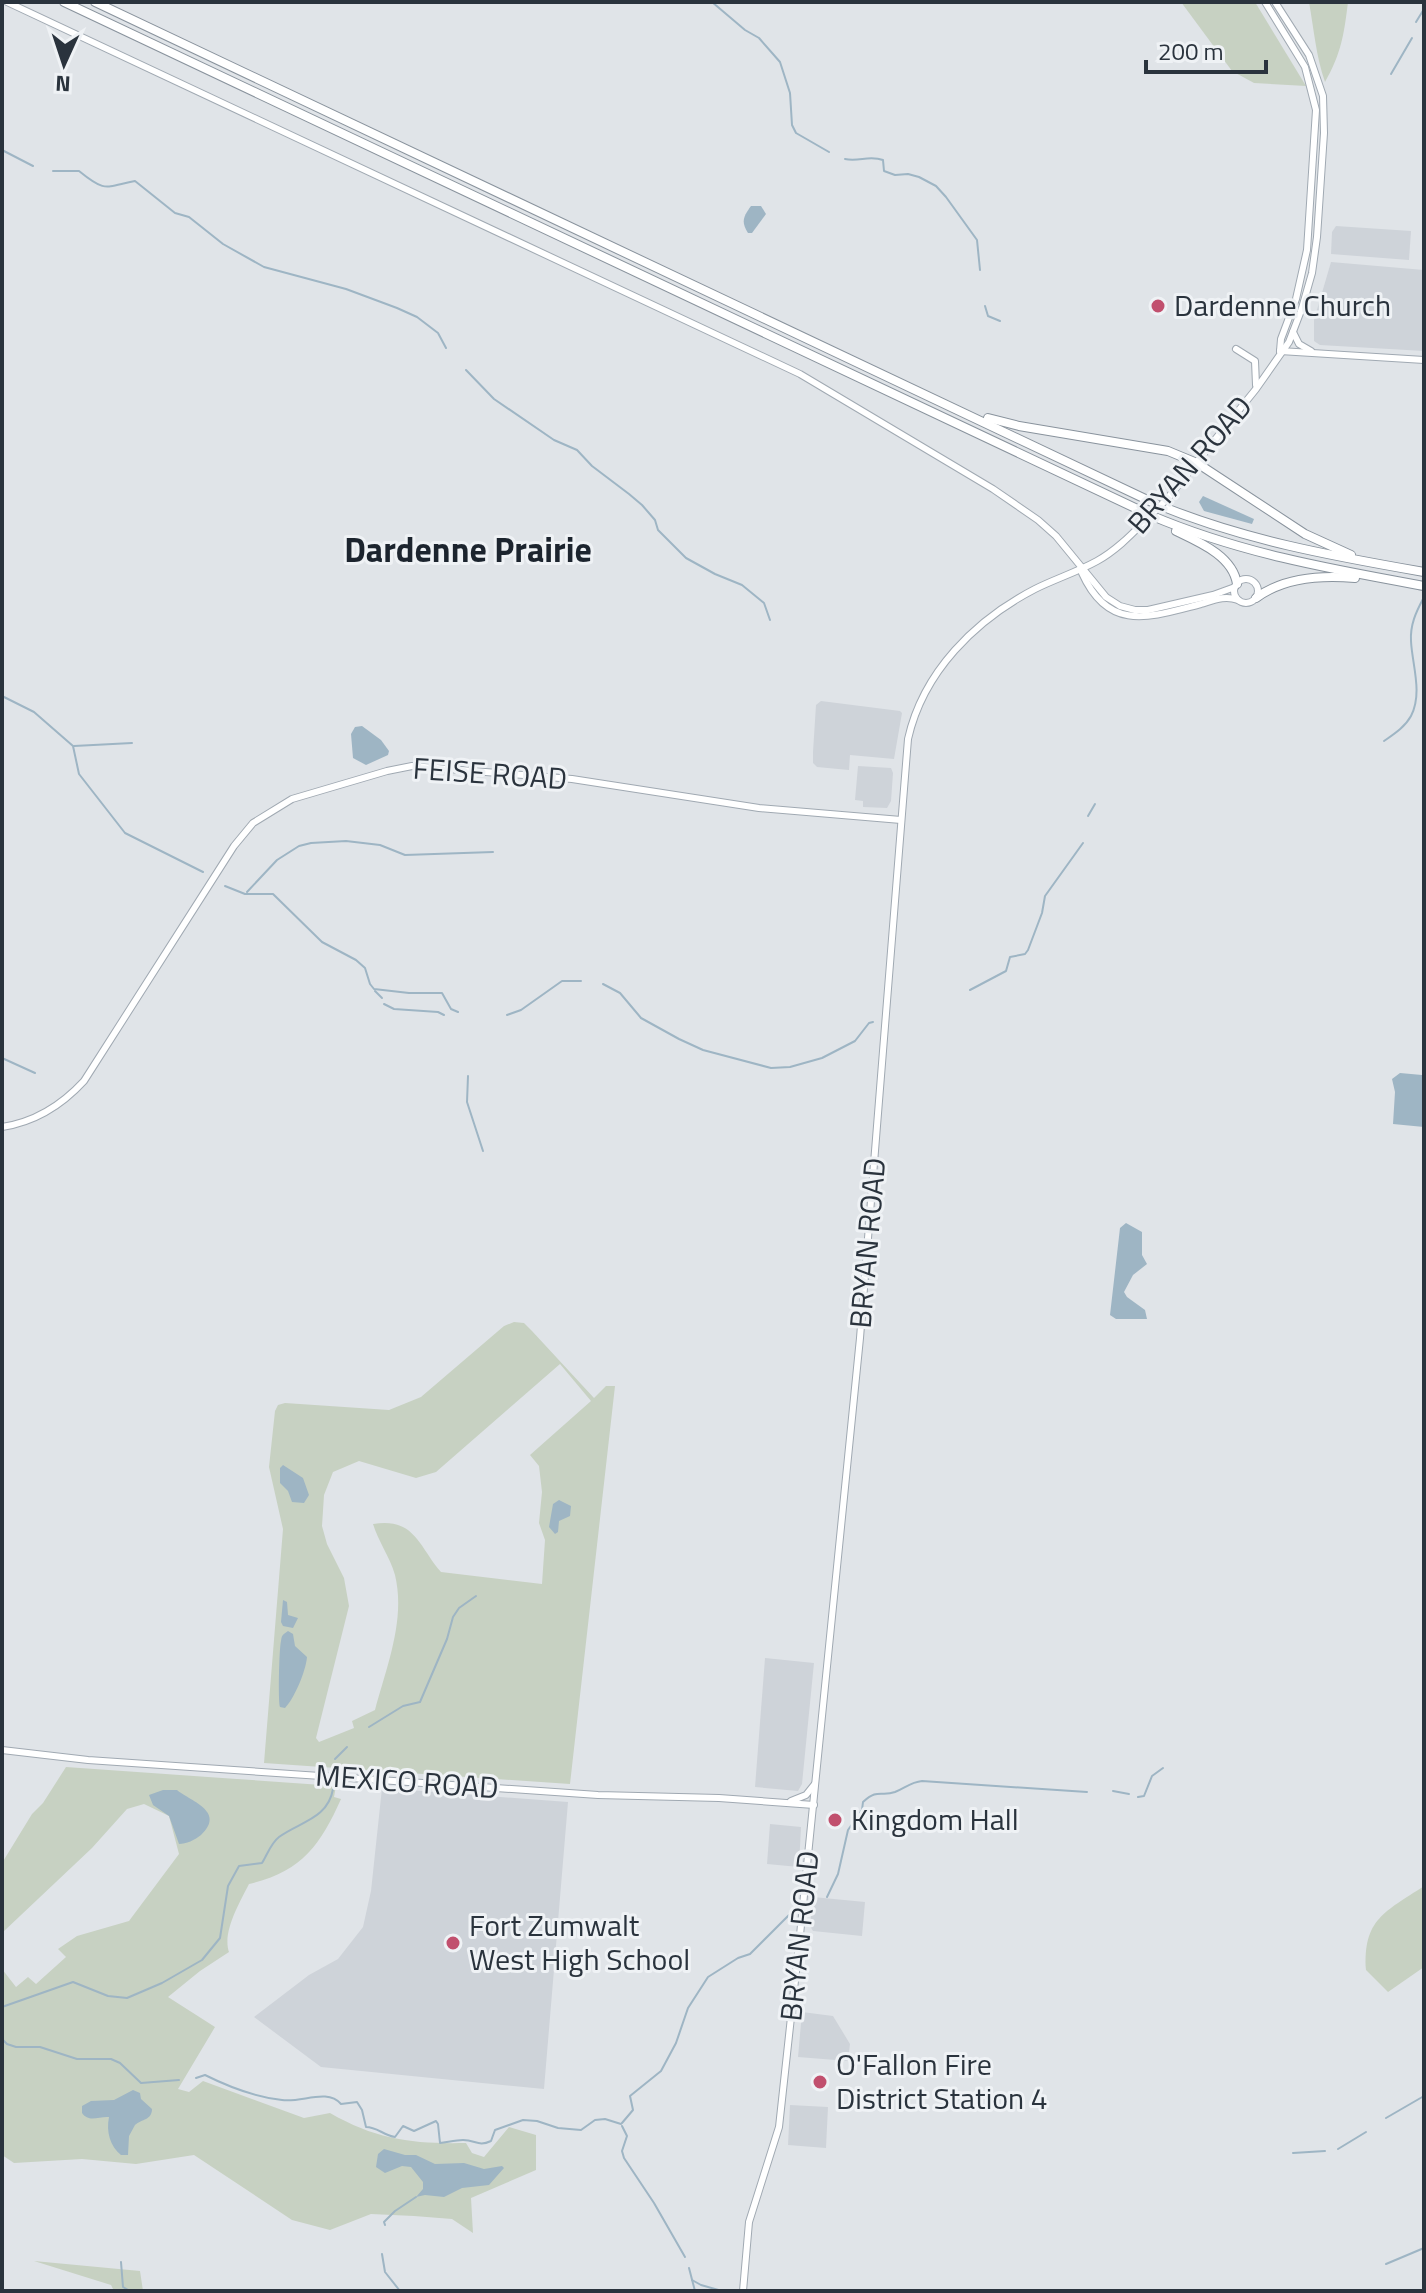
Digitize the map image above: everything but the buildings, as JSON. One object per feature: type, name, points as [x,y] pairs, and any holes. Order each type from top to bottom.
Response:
[{"type":"highway","points":[[64,2],[1129,506],[1210,549],[1231,568],[1236,585]]},
{"type":"highway","points":[[95,2],[1144,498],[1198,520],[1276,544],[1424,572]]},
{"type":"highway","points":[[954,408],[1010,425],[1158,448],[1197,463],[1333,549],[1374,563]]},
{"type":"highway","points":[[1129,506],[1247,550],[1424,586]]},
{"type":"highway","points":[[1256,598],[1277,586],[1311,578],[1385,579]]},
{"type":"main road","points":[[7,2],[800,374],[915,441],[1027,512],[1056,536],[1111,601],[1135,610],[1188,602],[1245,579],[1254,582],[1258,590],[1256,598],[1249,603],[1223,598],[1152,616],[1128,617],[1102,603],[1088,586],[1081,569]]},
{"type":"main road","points":[[1265,2],[1305,67],[1316,110],[1307,250],[1302,280],[1281,339],[1280,351],[1424,360]]},
{"type":"main road","name":"BRYAN ROAD","points":[[743,2291],[749,2222],[779,2127],[814,1805],[864,1302],[909,733],[922,698],[938,670],[963,642],[1014,601],[1115,550],[1167,499],[1256,389],[1293,332],[1307,294],[1315,259],[1324,109],[1315,68],[1275,2]]},
{"type":"main road","points":[[1293,332],[1299,344],[1318,354]]},
{"type":"main road","points":[[1236,349],[1255,361],[1256,389]]},
{"type":"main road","points":[[1236,585],[1238,600]]},
{"type":"main road","name":"FEISE ROAD","points":[[2,1127],[33,1119],[55,1107],[84,1081],[234,846],[253,823],[292,799],[387,771],[423,766],[587,780],[776,810],[901,820]]},
{"type":"main road","name":"MEXICO ROAD","points":[[2,1750],[88,1760],[598,1795],[814,1805]]},
{"type":"main road","points":[[788,1803],[806,1795],[816,1782]]},
{"type":"shaded area","points":[[1336,226],[1411,231],[1409,260],[1331,254],[1332,232]]},
{"type":"shaded area","points":[[1331,262],[1424,270],[1424,351],[1320,345],[1314,341],[1314,320]]},
{"type":"shaded area","points":[[821,701],[900,711],[894,759],[850,755],[849,770],[817,767],[813,763],[813,752],[816,705]]},
{"type":"shaded area","points":[[858,766],[891,768],[891,801],[887,808],[863,807],[863,801],[855,800]]},
{"type":"shaded area","points":[[765,1658],[814,1663],[802,1784],[798,1791],[755,1787]]},
{"type":"shaded area","name":"Fort Zumwalt West High School","points":[[382,1788],[568,1802],[544,2089],[321,2067],[254,2017],[309,1975],[338,1959],[363,1927],[371,1891]]},
{"type":"shaded area","points":[[770,1824],[801,1827],[799,1867],[767,1864]]},
{"type":"shaded area","points":[[813,1897],[865,1902],[862,1936],[813,1931],[810,1926]]},
{"type":"shaded area","points":[[802,2012],[833,2016],[850,2044],[848,2061],[798,2057]]},
{"type":"shaded area","points":[[790,2105],[828,2107],[826,2148],[788,2145]]},
{"type":"green space","points":[[1181,2],[1255,2],[1306,86],[1254,83],[1232,71]]},
{"type":"green space","points":[[1309,2],[1348,2],[1341,44],[1325,82],[1317,53]]},
{"type":"green space","points":[[514,1322],[524,1323],[594,1398],[606,1386],[615,1386],[570,1784],[264,1763],[283,1529],[269,1467],[278,1405],[389,1410],[421,1397],[504,1326]],"holes":[[[560,1364],[591,1401],[530,1455],[539,1466],[542,1492],[539,1523],[545,1540],[542,1584],[441,1572],[407,1530],[387,1523],[373,1524],[393,1568],[398,1592],[396,1626],[389,1661],[375,1710],[352,1721],[354,1728],[319,1742],[316,1738],[349,1606],[344,1578],[327,1544],[322,1526],[324,1495],[333,1472],[359,1461],[416,1478],[436,1472]]]},
{"type":"green space","points":[[66,1767],[336,1786],[334,1797],[341,1799],[325,1830],[307,1855],[282,1872],[249,1884],[230,1926],[229,1952],[168,1997],[215,2027],[178,2089],[189,2092],[203,2081],[304,2118],[330,2113],[380,2135],[429,2143],[466,2143],[472,2153],[484,2157],[509,2127],[536,2135],[536,2170],[471,2198],[473,2233],[452,2219],[371,2214],[330,2230],[292,2220],[194,2155],[136,2164],[82,2159],[14,2163],[2,2155],[2,1969],[16,1987],[28,1977],[36,1984],[66,1957],[58,1949],[77,1936],[129,1921],[179,1854],[169,1816],[144,1804],[127,1809],[92,1848],[2,1933],[2,1863]]},
{"type":"green space","points":[[1424,1886],[1424,1967],[1388,1992],[1366,1970],[1368,1939],[1379,1919]]},
{"type":"green space","points":[[34,2261],[140,2271],[143,2291],[114,2291],[111,2285]]},
{"type":"water","points":[[751,206],[761,206],[766,214],[752,233],[748,233],[744,220]]},
{"type":"water","points":[[1203,496],[1254,519],[1252,524],[1204,511],[1199,502]]},
{"type":"water","points":[[362,726],[381,740],[389,751],[388,755],[366,765],[353,758],[351,734],[355,727]]},
{"type":"water","points":[[1400,1073],[1422,1075],[1424,1127],[1393,1124],[1395,1092],[1392,1079]]},
{"type":"water","points":[[1126,1223],[1142,1232],[1142,1255],[1147,1264],[1133,1275],[1124,1292],[1145,1310],[1147,1319],[1116,1319],[1110,1315],[1120,1228]]},
{"type":"water","points":[[283,1465],[303,1478],[309,1495],[304,1503],[292,1502],[288,1491],[280,1483],[280,1468]]},
{"type":"water","points":[[559,1500],[571,1506],[570,1516],[559,1521],[555,1534],[549,1527],[553,1504]]},
{"type":"water","points":[[283,1600],[287,1602],[288,1615],[298,1618],[293,1628],[283,1626],[281,1622]]},
{"type":"water","points":[[288,1631],[293,1634],[295,1646],[307,1657],[299,1684],[285,1708],[280,1707],[279,1703],[279,1664],[282,1637]]},
{"type":"water","points":[[163,1790],[177,1790],[203,1807],[210,1819],[201,1835],[179,1844],[169,1816],[153,1805],[149,1795]]},
{"type":"water","points":[[133,2090],[140,2093],[152,2113],[135,2125],[129,2136],[128,2155],[121,2155],[110,2138],[109,2117],[88,2118],[82,2113],[82,2106],[91,2101],[114,2100]]},
{"type":"water","points":[[384,2149],[416,2155],[435,2164],[464,2163],[484,2169],[504,2168],[489,2185],[462,2188],[444,2197],[416,2197],[423,2189],[423,2182],[411,2167],[402,2166],[385,2173],[376,2167],[378,2154]]},
{"type":"waterway","points":[[712,2],[759,38],[780,62],[790,93],[792,125],[796,133],[829,152]]},
{"type":"waterway","points":[[1416,22],[1424,9]]},
{"type":"waterway","points":[[1391,74],[1412,38]]},
{"type":"waterway","points":[[2,150],[33,166]]},
{"type":"waterway","points":[[845,159],[883,160],[884,171],[919,177],[936,186],[977,240],[980,270]]},
{"type":"waterway","points":[[53,171],[79,171],[95,183],[106,186],[135,181],[175,213],[189,217],[223,244],[264,267],[346,289],[397,308],[417,317],[438,333],[446,348]]},
{"type":"waterway","points":[[985,306],[988,316],[1000,321]]},
{"type":"waterway","points":[[466,370],[494,399],[554,440],[577,450],[592,466],[642,505],[655,520],[658,530],[686,558],[742,585],[764,603],[770,620]]},
{"type":"waterway","points":[[1384,741],[1406,724],[1414,707],[1417,688],[1411,635],[1423,599]]},
{"type":"waterway","points":[[2,696],[34,712],[73,746],[79,774],[125,833],[203,872]]},
{"type":"waterway","points":[[74,746],[132,743]]},
{"type":"waterway","points":[[1088,816],[1095,804]]},
{"type":"waterway","points":[[247,892],[277,860],[299,846],[311,843],[346,841],[380,845],[405,855],[493,852]]},
{"type":"waterway","points":[[970,990],[1006,971],[1010,957],[1025,954],[1042,913],[1045,896],[1083,843]]},
{"type":"waterway","points":[[225,886],[245,894],[273,894],[322,942],[365,968],[374,989],[442,993],[451,1009],[458,1012]]},
{"type":"waterway","points":[[507,1015],[521,1010],[562,981],[581,981]]},
{"type":"waterway","points":[[603,984],[620,993],[641,1018],[679,1039],[703,1050],[771,1068],[790,1067],[822,1058],[855,1041],[873,1022]]},
{"type":"waterway","points":[[375,991],[382,998]]},
{"type":"waterway","points":[[384,1004],[394,1009],[444,1015]]},
{"type":"waterway","points":[[2,1058],[35,1073]]},
{"type":"waterway","points":[[468,1076],[467,1102],[483,1151]]},
{"type":"waterway","points":[[369,1727],[403,1706],[420,1702],[453,1617],[459,1608],[476,1596]]},
{"type":"waterway","points":[[335,1759],[347,1747]]},
{"type":"waterway","points":[[1138,1797],[1144,1796],[1152,1776],[1163,1768]]},
{"type":"waterway","points":[[827,1897],[838,1874],[848,1830],[862,1810],[863,1802],[872,1795],[895,1792],[922,1781],[1087,1792]]},
{"type":"waterway","points":[[2,2007],[73,1982],[108,1996],[127,1998],[162,1983],[202,1960],[220,1938],[228,1886],[239,1866],[262,1863],[279,1837],[312,1819],[325,1807],[333,1789]]},
{"type":"waterway","points":[[1113,1791],[1129,1794]]},
{"type":"waterway","points":[[622,2123],[633,2110],[630,2096],[661,2071],[676,2043],[688,2008],[708,1977],[750,1954],[789,1915]]},
{"type":"waterway","points":[[2,2039],[16,2047],[40,2047],[77,2059],[111,2059],[120,2063],[141,2083],[179,2080]]},
{"type":"waterway","points":[[196,2078],[205,2075],[242,2091],[272,2099],[321,2096],[335,2099],[341,2104],[357,2102],[366,2127],[395,2137],[403,2126],[414,2131],[436,2121],[440,2143],[463,2140],[487,2143],[495,2130],[523,2120],[581,2130],[595,2120],[605,2119],[621,2124]]},
{"type":"waterway","points":[[1386,2118],[1424,2096]]},
{"type":"waterway","points":[[622,2126],[627,2136],[622,2151],[624,2158],[685,2257]]},
{"type":"waterway","points":[[1338,2149],[1366,2132]]},
{"type":"waterway","points":[[1293,2153],[1325,2151]]},
{"type":"waterway","points":[[385,2225],[384,2222],[395,2211],[416,2197]]},
{"type":"waterway","points":[[1386,2264],[1424,2248]]},
{"type":"waterway","points":[[382,2254],[385,2272],[400,2291]]},
{"type":"waterway","points":[[121,2262],[123,2287],[130,2291]]},
{"type":"waterway","points":[[689,2268],[695,2291]]},
{"type":"waterway","points":[[692,2280],[722,2291]]},
{"type":"place","name":"Dardenne Church","points":[[1158,306]]},
{"type":"place","name":"Kingdom Hall","points":[[835,1820]]},
{"type":"place","name":"Fort Zumwalt West High School","points":[[453,1943]]},
{"type":"place","name":"O'Fallon Fire District Station 4","points":[[820,2082]]},
{"type":"district","name":"Dardenne Prairie","points":[[468,550]]}]
